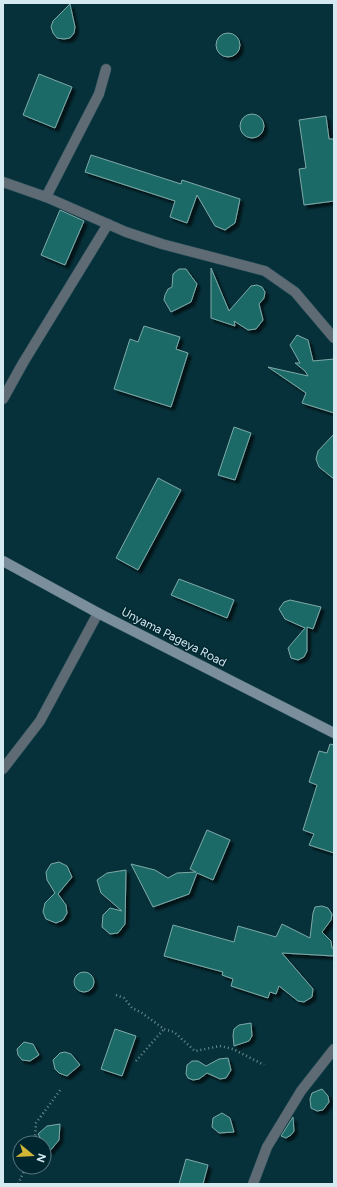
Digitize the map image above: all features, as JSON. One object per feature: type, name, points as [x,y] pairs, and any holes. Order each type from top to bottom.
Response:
[{"type":"street","points":[[46,197],[99,94],[106,69]]},
{"type":"street","points":[[3,182],[46,197],[108,224],[162,244],[265,271],[295,292],[334,338]]},
{"type":"street","points":[[3,399],[22,364],[108,224]]},
{"type":"street","name":"Unyama Pageya Road","points":[[3,561],[98,613],[334,733]]},
{"type":"street","points":[[3,769],[40,721],[98,613]]},
{"type":"street","points":[[253,1184],[267,1147],[293,1103],[305,1085],[334,1049]]},
{"type":"path","points":[[116,996],[124,998],[132,1008],[164,1028],[174,1032],[195,1051],[220,1046],[233,1049],[264,1065]]},
{"type":"path","points":[[136,1061],[164,1028]]},
{"type":"path","points":[[35,1135],[36,1123],[61,1089]]},
{"type":"building","points":[[70,4],[75,27],[74,33],[70,38],[57,38],[51,27],[53,21]]},
{"type":"building","points":[[228,33],[237,36],[240,45],[237,54],[228,57],[219,54],[216,45],[219,36]]},
{"type":"building","points":[[39,74],[72,87],[55,128],[23,115]]},
{"type":"building","points":[[252,114],[261,117],[264,126],[261,135],[252,138],[243,135],[240,126],[243,117]]},
{"type":"building","points":[[326,116],[329,139],[334,139],[334,201],[304,205],[299,169],[306,168],[299,120]]},
{"type":"building","points":[[91,155],[181,184],[182,180],[240,199],[235,223],[225,230],[215,226],[197,195],[187,223],[170,217],[175,201],[85,172]]},
{"type":"building","points":[[60,210],[84,221],[65,265],[41,255]]},
{"type":"building","points":[[211,268],[229,311],[251,286],[257,285],[262,287],[265,292],[264,298],[259,304],[263,320],[256,329],[248,330],[234,321],[235,326],[211,318]]},
{"type":"building","points":[[179,269],[186,269],[197,284],[191,302],[171,312],[164,300],[168,289],[172,287],[173,274]]},
{"type":"building","points":[[144,326],[180,337],[176,349],[188,353],[171,407],[114,389],[130,339],[138,342]]},
{"type":"building","points":[[297,335],[308,340],[313,361],[334,359],[334,413],[302,403],[306,393],[268,367],[308,376],[305,371],[295,363],[300,363],[290,345]]},
{"type":"building","points":[[234,427],[251,433],[235,480],[218,475]]},
{"type":"building","points":[[334,434],[334,479],[319,467],[316,459],[318,451]]},
{"type":"building","points":[[158,478],[181,490],[138,570],[116,558]]},
{"type":"building","points":[[179,579],[234,600],[227,618],[171,595]]},
{"type":"building","points":[[290,600],[321,607],[313,629],[307,627],[307,651],[304,657],[298,660],[291,658],[288,648],[305,628],[285,619],[279,609],[284,602]]},
{"type":"building","points":[[330,744],[334,745],[334,853],[309,845],[314,834],[303,830],[317,785],[309,782],[319,751],[327,753]]},
{"type":"building","points":[[207,830],[230,840],[213,880],[197,873],[189,894],[153,907],[131,864],[155,870],[168,878],[177,873],[196,872],[190,869]]},
{"type":"building","points":[[59,862],[67,866],[72,877],[58,894],[66,905],[67,913],[63,920],[56,923],[46,919],[43,912],[45,903],[55,893],[47,880],[46,872],[51,864]]},
{"type":"building","points":[[126,870],[125,924],[118,933],[110,934],[102,927],[103,915],[110,908],[122,911],[101,893],[97,880],[107,873]]},
{"type":"building","points":[[322,906],[328,908],[332,914],[331,920],[322,932],[331,941],[332,948],[334,949],[334,956],[282,953],[313,989],[312,997],[304,1002],[298,1001],[279,986],[276,994],[270,992],[268,998],[231,986],[233,979],[222,975],[223,972],[164,956],[173,925],[234,942],[238,926],[276,937],[282,924],[310,938],[315,907]]},
{"type":"building","points":[[84,972],[91,975],[94,982],[91,989],[84,992],[77,989],[74,982],[77,975]]},
{"type":"building","points":[[251,1023],[252,1036],[249,1041],[234,1046],[234,1029],[239,1025]]},
{"type":"building","points":[[115,1029],[136,1036],[122,1076],[101,1069]]},
{"type":"building","points":[[24,1042],[33,1044],[39,1055],[30,1061],[22,1060],[18,1055],[17,1049]]},
{"type":"building","points":[[65,1052],[71,1054],[80,1065],[67,1076],[59,1073],[55,1069],[53,1060],[60,1053]]},
{"type":"building","points":[[228,1058],[231,1070],[226,1078],[220,1079],[207,1073],[199,1079],[193,1080],[188,1078],[186,1074],[187,1065],[192,1061],[198,1061],[206,1066],[219,1059]]},
{"type":"building","points":[[322,1089],[328,1096],[329,1102],[323,1110],[317,1111],[311,1108],[310,1099],[312,1093]]},
{"type":"building","points":[[222,1113],[230,1118],[234,1132],[219,1133],[212,1127],[213,1118]]},
{"type":"building","points":[[293,1117],[294,1131],[286,1138],[281,1136]]},
{"type":"building","points":[[60,1124],[59,1140],[52,1148],[52,1135],[38,1134],[47,1126]]},
{"type":"building","points":[[186,1159],[208,1165],[203,1184],[179,1184]]}]
